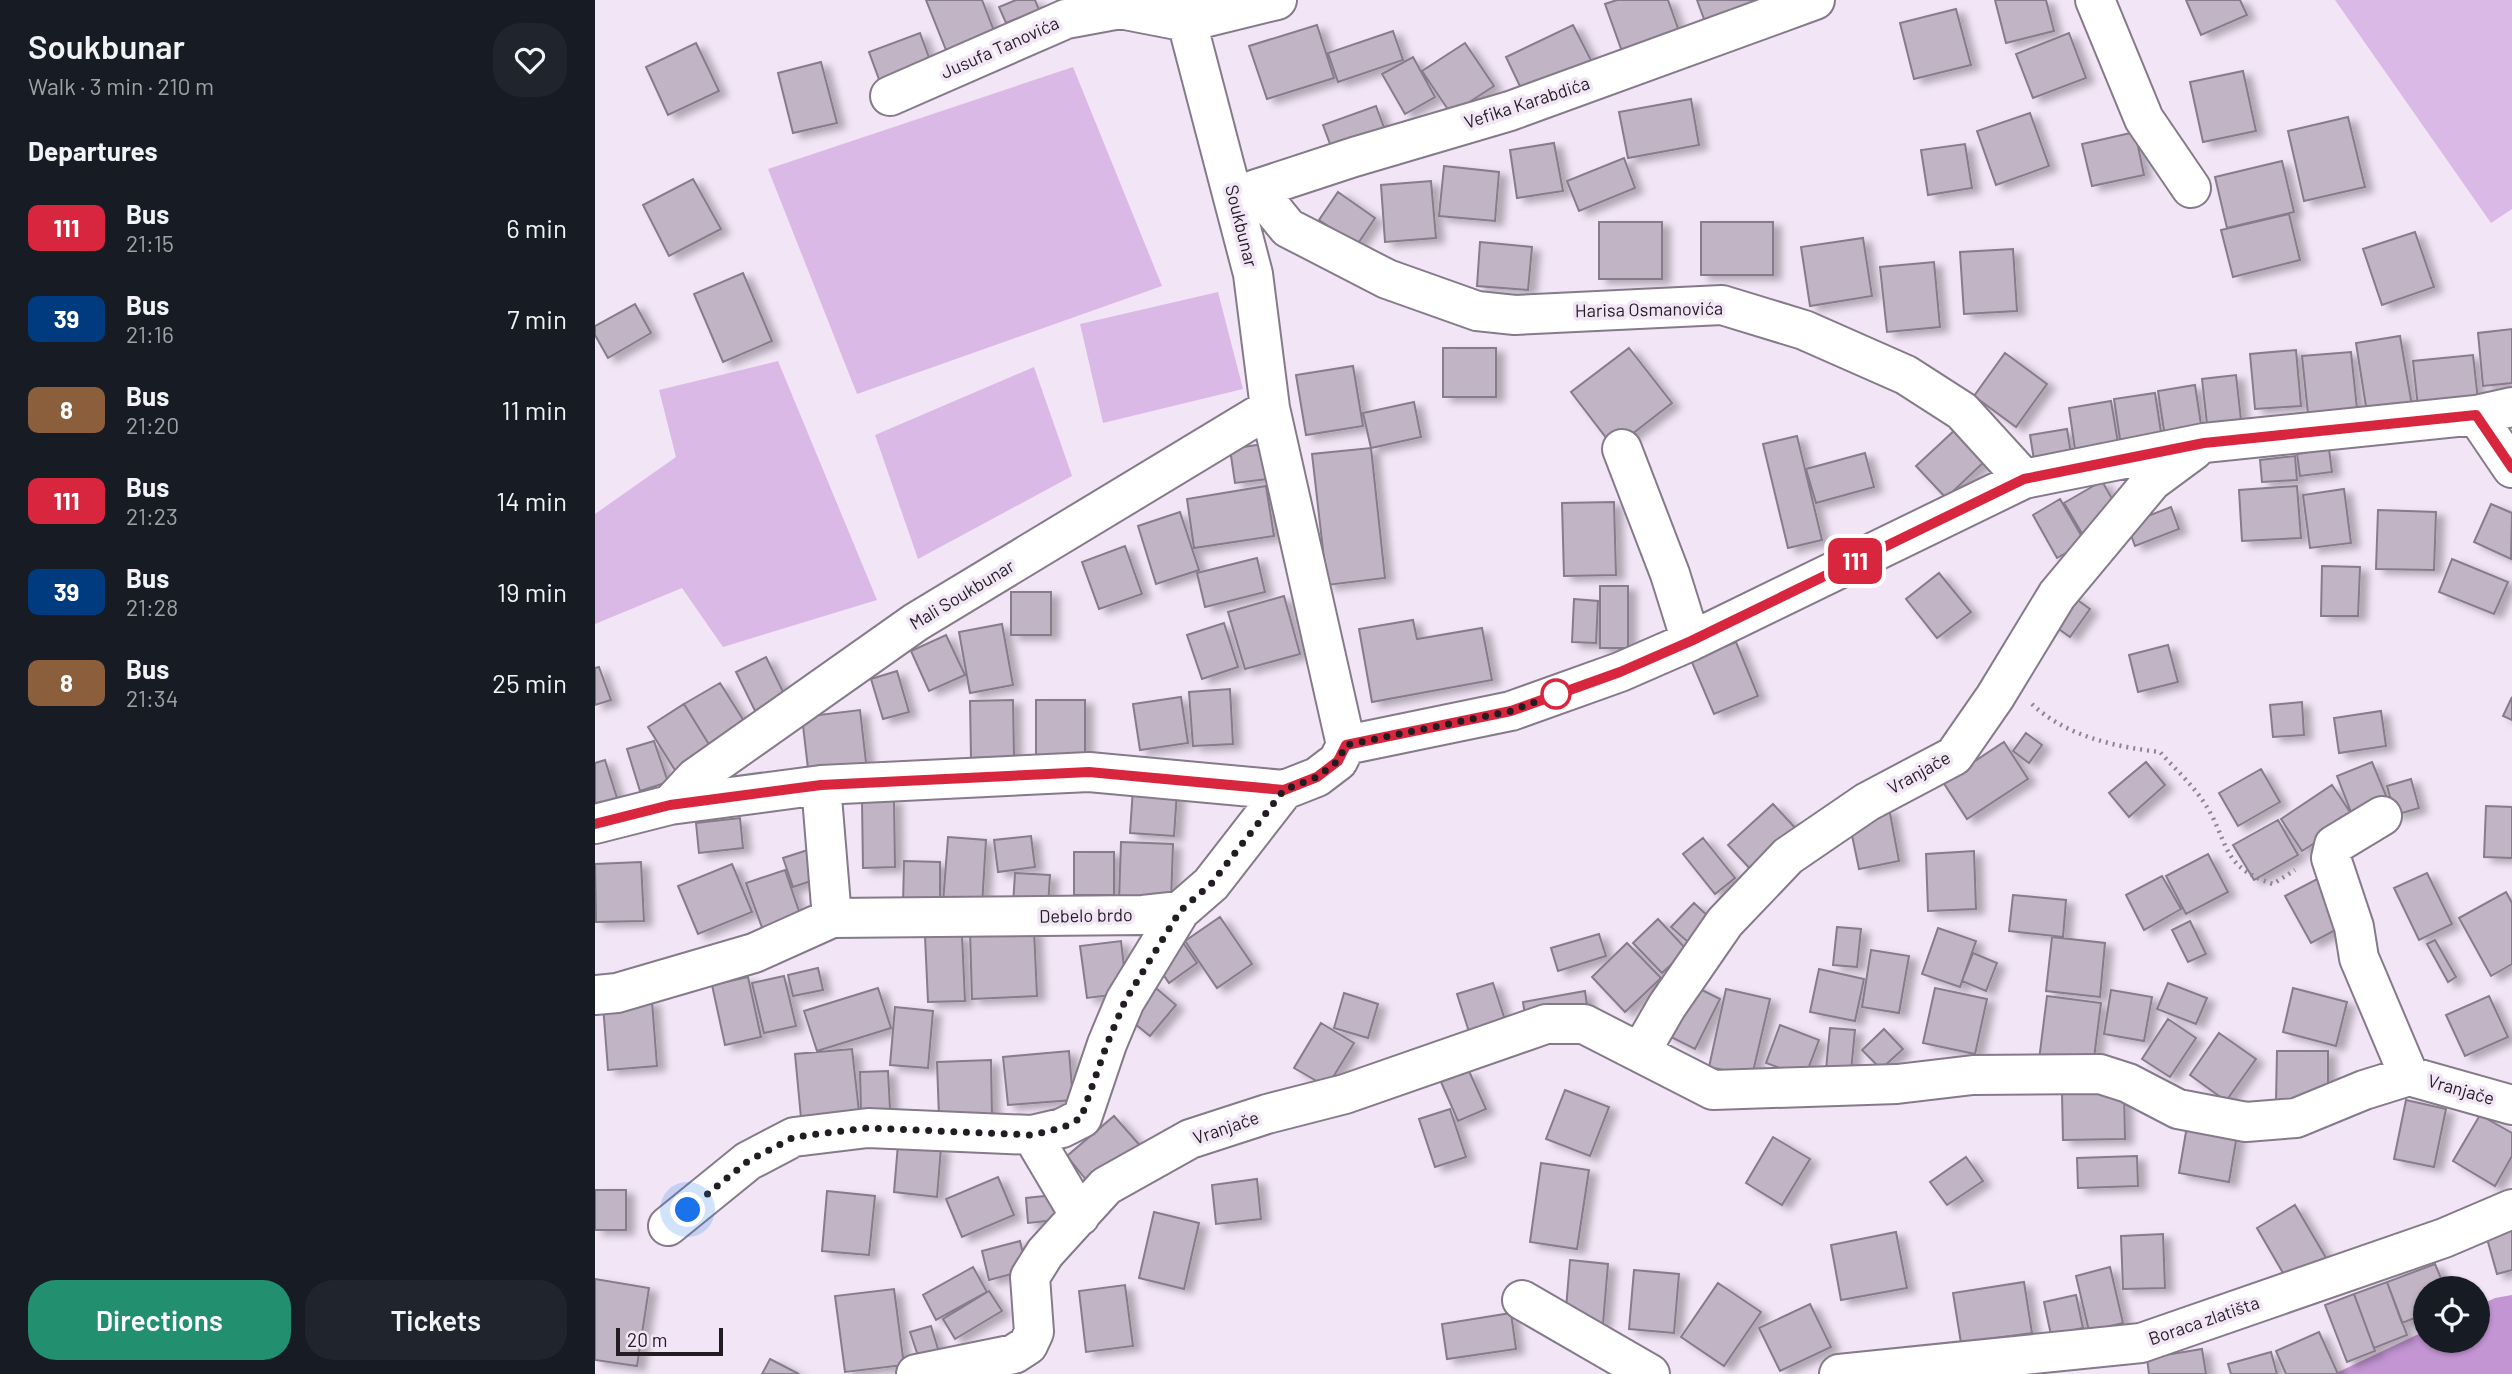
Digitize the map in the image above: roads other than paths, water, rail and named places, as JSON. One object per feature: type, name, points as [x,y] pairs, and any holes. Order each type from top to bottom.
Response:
[{"type":"street","name":"Jusufa Tanovića","points":[[890,96],[1066,19],[1120,9],[1181,11],[1277,0]]},
{"type":"street","name":"Vefika Karabdića","points":[[1246,193],[1353,157],[1510,111],[1815,0]]},
{"type":"street","points":[[2095,0],[2144,119],[2191,188]]},
{"type":"street","name":"Soukbunar","points":[[1181,11],[1246,193],[1253,274],[1271,408],[1346,745]]},
{"type":"street","name":"Harisa Osmanovića","points":[[1246,193],[1288,228],[1387,279],[1477,311],[1515,315],[1644,306],[1722,305],[1804,330],[1906,375],[1962,411],[2024,479]]},
{"type":"street","name":"Mali Soukbunar","points":[[670,805],[695,778],[916,622],[1271,408]]},
{"type":"street","points":[[595,824],[670,805],[821,785],[1089,772],[1284,790],[1317,777],[1338,761],[1346,745],[1511,711],[1620,672],[1691,641],[2024,479],[2204,443],[2499,410],[2512,468]]},
{"type":"street","name":"Vranjače","points":[[1641,1051],[1667,1006],[1725,922],[1788,856],[1867,802],[1954,756],[2057,595],[2111,527],[2152,481],[2204,443]]},
{"type":"street","points":[[1622,449],[1670,574],[1691,641]]},
{"type":"street","points":[[821,785],[832,918]]},
{"type":"street","points":[[669,1226],[748,1161],[794,1137],[868,1128],[1032,1135],[1062,1128],[1081,1118],[1125,1001],[1180,911],[1211,884],[1284,790]]},
{"type":"street","name":"Vranjače","points":[[2382,816],[2334,845],[2331,858],[2354,927],[2359,958],[2409,1076]]},
{"type":"street","name":"Debelo brdo","points":[[595,995],[617,993],[754,953],[832,918],[1143,915],[1180,911]]},
{"type":"street","name":"Vranjače","points":[[916,1374],[1014,1354],[1028,1345],[1034,1332],[1030,1277],[1045,1253],[1106,1186],[1190,1139],[1267,1114],[1345,1094],[1546,1024],[1584,1024],[1713,1090],[1897,1084],[1973,1075],[2100,1074],[2128,1083],[2178,1109],[2246,1122],[2296,1118],[2364,1090],[2409,1076],[2512,1105]]},
{"type":"street","points":[[1032,1135],[1080,1216]]},
{"type":"street","name":"Boraca zlatišta","points":[[1839,1374],[2141,1343],[2444,1238],[2512,1209]]},
{"type":"street","points":[[1522,1300],[1650,1374]]}]
